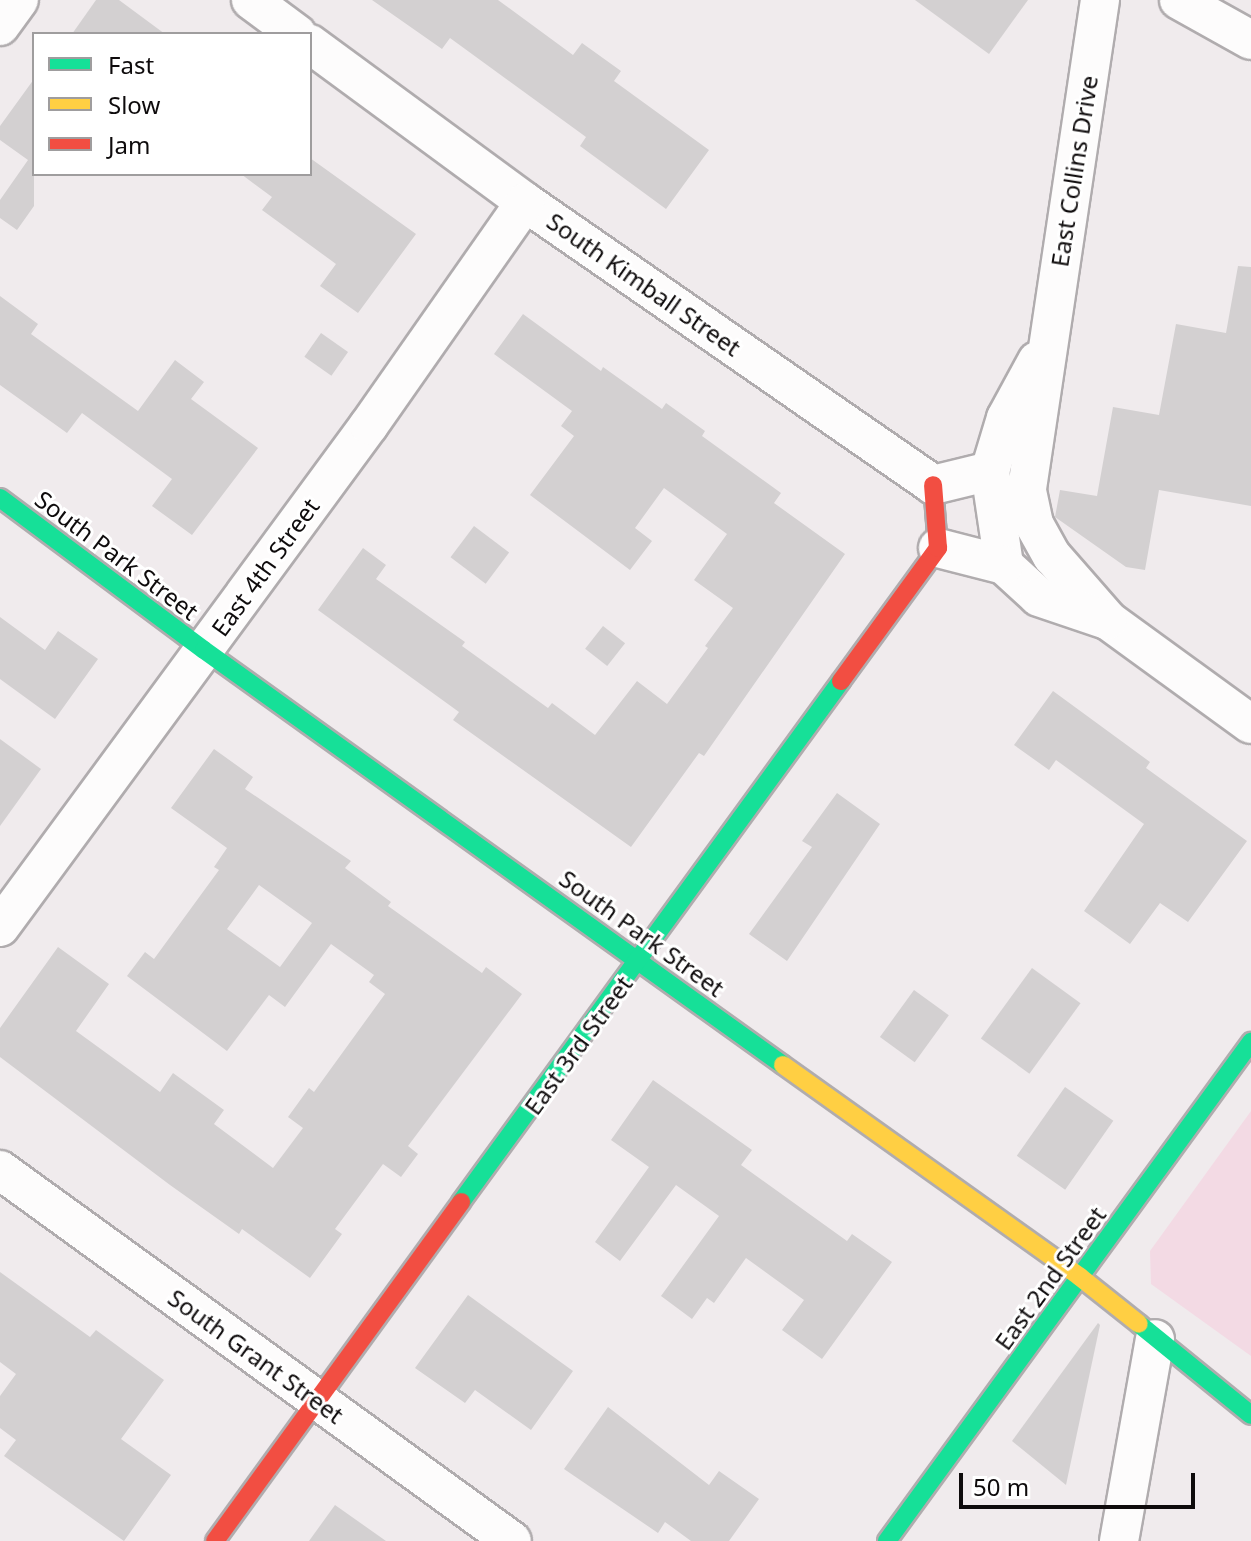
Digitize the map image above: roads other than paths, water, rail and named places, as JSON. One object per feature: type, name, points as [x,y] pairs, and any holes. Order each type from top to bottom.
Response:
[{"type":"street","points":[[0,26],[19,0]]},
{"type":"street","points":[[251,0],[294,32]]},
{"type":"street","name":"East Collins Drive","points":[[1100,0],[1027,491],[1034,524],[1052,556],[1109,621]]},
{"type":"street","points":[[1179,0],[1251,40]]},
{"type":"street","name":"South Kimball Street","points":[[312,45],[525,202],[933,485]]},
{"type":"street","name":"East 4th Street","points":[[0,927],[369,425],[525,202]]},
{"type":"street","name":"East Collins Drive","points":[[1004,565],[990,471],[1006,418],[1048,342]]},
{"type":"street","points":[[990,471],[933,485],[938,548],[1004,565],[1039,597],[1109,621],[1251,724]]},
{"type":"street","name":"South Park Street","points":[[0,498],[204,650],[1080,1277],[1251,1415]]},
{"type":"street","name":"East 3rd Street","points":[[215,1541],[938,548]]},
{"type":"street","name":"East 2nd Street","points":[[887,1541],[1251,1042]]},
{"type":"street","name":"South Grant Street","points":[[0,1170],[512,1541]]},
{"type":"street","points":[[1119,1541],[1155,1339]]}]
